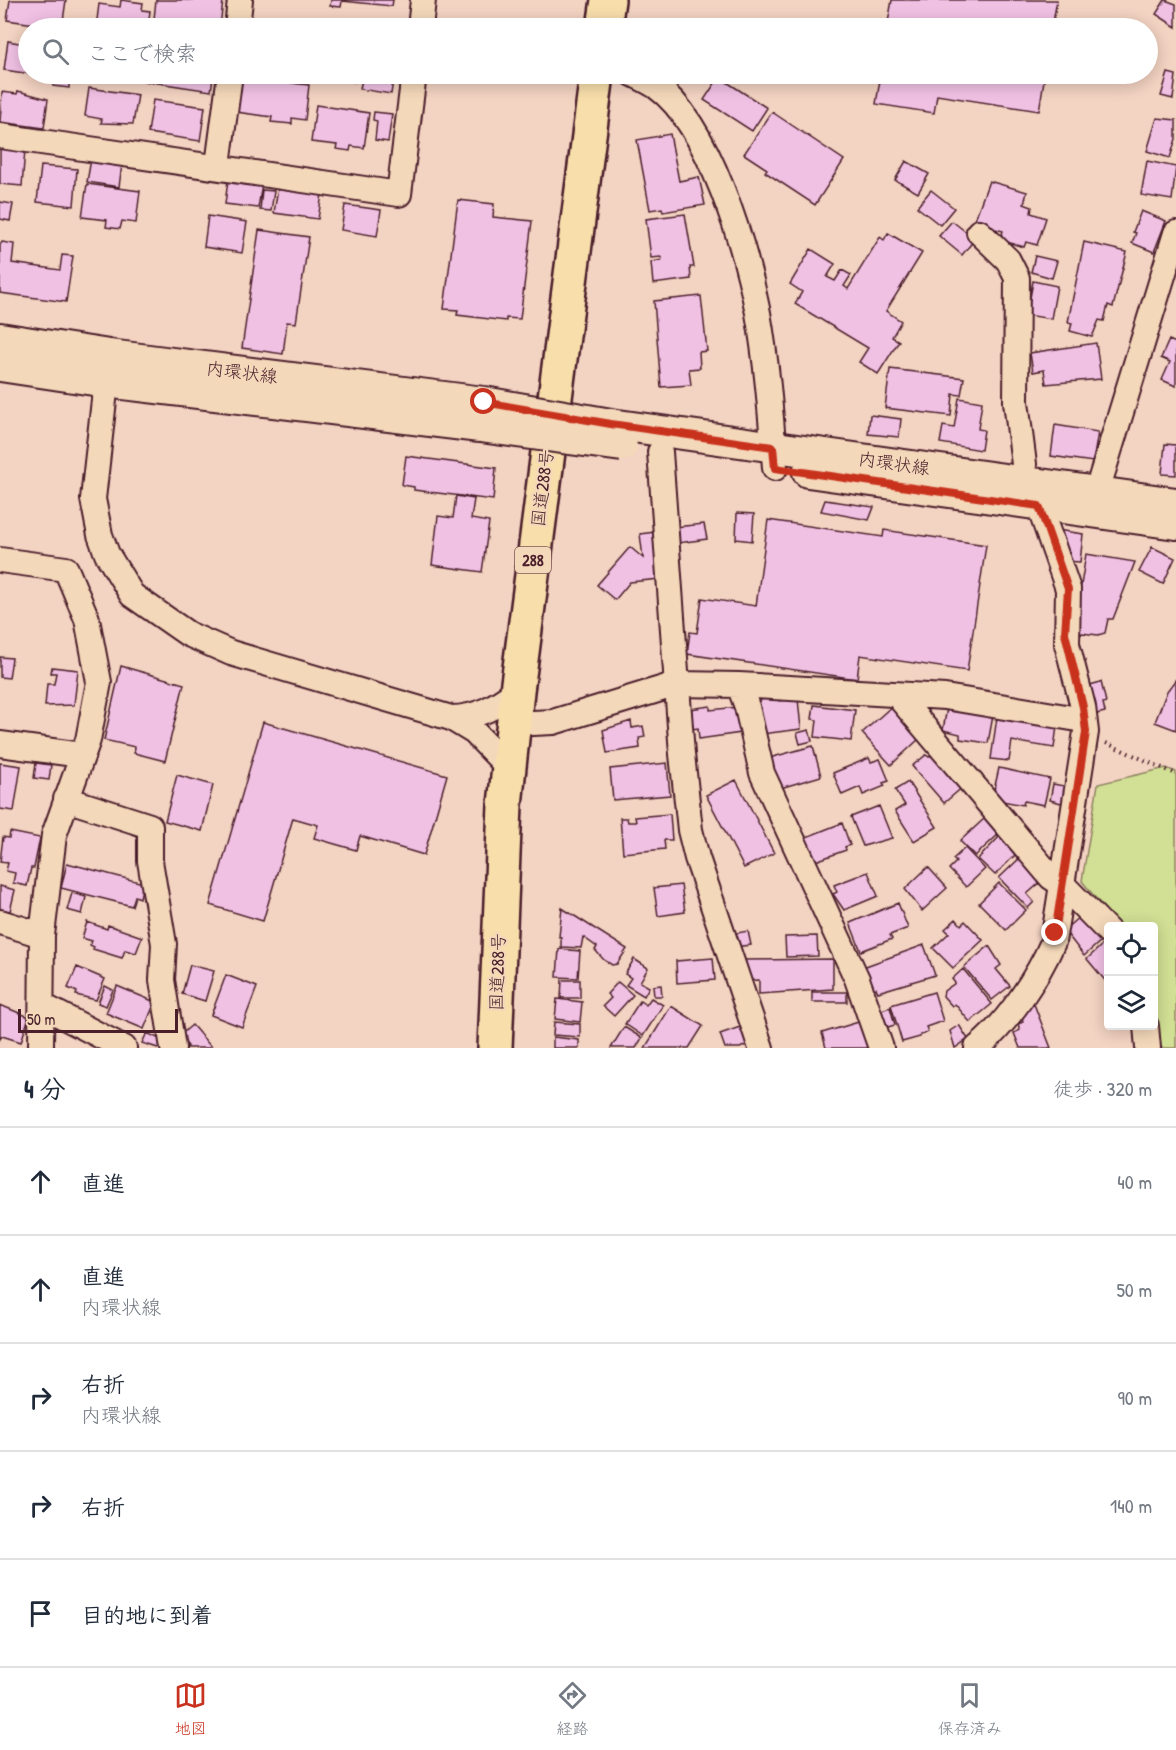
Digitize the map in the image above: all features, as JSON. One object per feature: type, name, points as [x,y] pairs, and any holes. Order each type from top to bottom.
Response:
[{"type":"highway","points":[[605,18],[608,0]]},
{"type":"highway","points":[[623,18],[626,0]]},
{"type":"highway","name":"国道288号","points":[[495,1048],[499,912],[517,691],[596,84]]},
{"type":"highway","name":"国道288号","points":[[518,1048],[524,829],[543,604],[615,84]]},
{"type":"street","points":[[238,18],[240,0]]},
{"type":"street","points":[[421,18],[423,0]]},
{"type":"street","points":[[218,165],[229,84]]},
{"type":"street","points":[[0,136],[218,165],[399,194],[413,84]]},
{"type":"street","points":[[651,84],[658,88],[684,116],[708,156],[735,226],[758,313],[774,457]]},
{"type":"street","points":[[979,232],[1008,260],[1017,278],[1016,402],[1024,464],[1023,481]]},
{"type":"street","points":[[1097,492],[1176,233]]},
{"type":"street","points":[[0,338],[108,368]]},
{"type":"street","points":[[0,366],[108,368],[482,414],[617,435]]},
{"type":"street","points":[[108,368],[93,499],[100,535],[107,554],[132,595],[188,634],[231,653],[451,718],[474,732],[509,768]]},
{"type":"street","name":"内環状線","points":[[617,435],[774,457],[1023,481],[1176,502]]},
{"type":"street","name":"内環状線","points":[[617,435],[660,452],[774,457],[1039,506],[1176,524]]},
{"type":"street","points":[[660,452],[690,830],[697,858],[761,1048]]},
{"type":"street","points":[[988,1044],[1046,959],[1053,942],[1085,728],[1065,633],[1068,589],[1039,506]]},
{"type":"street","points":[[0,560],[66,569],[87,619],[99,682],[88,740],[54,835],[42,935],[41,1048]]},
{"type":"street","points":[[533,723],[553,723],[677,684],[739,685],[975,701],[1085,728]]},
{"type":"street","points":[[739,685],[747,707],[762,773],[857,979],[881,1048]]},
{"type":"street","points":[[451,718],[480,714],[496,707],[517,691]]},
{"type":"street","points":[[897,695],[1051,877],[1063,885],[1104,927]]},
{"type":"street","points":[[0,744],[82,755]]},
{"type":"street","points":[[66,799],[150,826],[150,861],[164,944],[162,980],[172,1048]]},
{"type":"street","points":[[0,922],[42,935]]},
{"type":"street","points":[[43,1006],[124,1048]]},
{"type":"street","points":[[1146,1030],[1148,1048]]},
{"type":"path","points":[[1085,728],[1176,774]]},
{"type":"green space","points":[[1166,768],[1176,772],[1176,1048],[1161,1048],[1158,1030],[1158,922],[1115,922],[1082,881],[1098,784]]},
{"type":"building","points":[[10,0],[66,0],[63,18],[18,18],[18,22],[7,20]]},
{"type":"building","points":[[121,0],[143,3],[142,10],[150,11],[149,18],[97,18],[99,4],[120,7]]},
{"type":"building","points":[[156,0],[223,0],[221,18],[154,18]]},
{"type":"building","points":[[331,0],[393,0],[392,6],[342,1],[341,7],[330,6]]},
{"type":"building","points":[[892,0],[1057,0],[1054,18],[889,18]]},
{"type":"building","points":[[1165,0],[1176,4],[1176,27],[1156,14]]},
{"type":"building","points":[[8,41],[18,43],[18,72],[4,70]]},
{"type":"building","points":[[1168,73],[1176,75],[1173,99],[1161,96]]},
{"type":"building","points":[[53,84],[69,84],[69,88],[53,86]]},
{"type":"building","points":[[165,84],[212,84],[211,91]]},
{"type":"building","points":[[240,84],[309,85],[305,120],[292,118],[292,124],[271,122],[272,117],[236,112]]},
{"type":"building","points":[[361,84],[392,84],[391,94],[360,89]]},
{"type":"building","points":[[714,84],[730,84],[767,108],[752,131],[704,100]]},
{"type":"building","points":[[879,84],[1043,84],[1039,111],[937,95],[934,113],[876,104]]},
{"type":"building","points":[[89,88],[138,95],[133,124],[101,123],[102,119],[85,116]]},
{"type":"building","points":[[18,91],[48,99],[44,128],[0,122],[2,92],[17,94]]},
{"type":"building","points":[[153,100],[205,107],[200,141],[148,133]]},
{"type":"building","points":[[316,105],[369,113],[364,148],[351,146],[350,151],[336,149],[337,145],[311,142]]},
{"type":"building","points":[[374,112],[392,114],[388,142],[375,140],[377,121],[373,120]]},
{"type":"building","points":[[772,112],[844,160],[815,205],[765,172],[767,169],[744,154]]},
{"type":"building","points":[[1157,118],[1176,120],[1176,139],[1170,158],[1147,151]]},
{"type":"building","points":[[670,134],[679,181],[699,177],[705,205],[663,212],[662,208],[650,210],[637,140]]},
{"type":"building","points":[[0,148],[25,150],[22,186],[0,184]]},
{"type":"building","points":[[91,159],[122,164],[119,187],[87,182]]},
{"type":"building","points":[[906,161],[929,174],[918,193],[895,180]]},
{"type":"building","points":[[1147,161],[1176,167],[1172,200],[1141,195]]},
{"type":"building","points":[[41,166],[77,169],[74,206],[37,202]]},
{"type":"building","points":[[228,180],[262,184],[258,208],[225,204]]},
{"type":"building","points":[[989,181],[1027,192],[1024,204],[1032,207],[1031,213],[1046,218],[1037,245],[1026,242],[1024,247],[1000,240],[1003,231],[984,226],[985,222],[975,219]]},
{"type":"building","points":[[87,184],[140,191],[136,223],[122,221],[120,229],[106,227],[107,220],[82,217]]},
{"type":"building","points":[[278,188],[322,194],[318,219],[274,213]]},
{"type":"building","points":[[262,190],[274,191],[271,211],[260,210]]},
{"type":"building","points":[[931,190],[954,208],[940,225],[917,207]]},
{"type":"building","points":[[458,200],[494,204],[493,217],[532,221],[520,319],[506,318],[506,321],[457,315],[458,310],[444,309]]},
{"type":"building","points":[[0,202],[13,204],[10,221],[0,219]]},
{"type":"building","points":[[345,205],[381,210],[377,236],[341,230]]},
{"type":"building","points":[[1141,211],[1166,221],[1154,252],[1132,243],[1136,233],[1133,232]]},
{"type":"building","points":[[685,214],[694,267],[690,267],[691,279],[653,284],[651,262],[662,260],[661,257],[651,258],[646,219]]},
{"type":"building","points":[[208,216],[247,222],[242,253],[204,247]]},
{"type":"building","points":[[952,221],[975,239],[962,255],[939,236]]},
{"type":"building","points":[[259,230],[309,237],[296,323],[287,322],[283,354],[242,348]]},
{"type":"building","points":[[888,233],[922,253],[886,311],[901,321],[892,337],[899,341],[878,374],[859,362],[868,348],[795,304],[802,292],[790,284],[811,249],[835,264],[827,277],[835,281],[842,270],[851,275],[844,286],[848,289],[880,237],[884,240]]},
{"type":"building","points":[[2,242],[14,244],[12,263],[60,270],[62,255],[73,256],[66,302],[0,293],[0,245]]},
{"type":"building","points":[[1084,242],[1127,252],[1113,307],[1108,305],[1104,321],[1099,320],[1092,337],[1070,331],[1072,323],[1068,322]]},
{"type":"building","points":[[1035,256],[1057,261],[1052,278],[1031,272]]},
{"type":"building","points":[[1033,281],[1057,286],[1051,319],[1027,315]]},
{"type":"building","points":[[701,296],[707,351],[699,352],[700,368],[689,369],[691,385],[661,387],[654,301]]},
{"type":"building","points":[[1169,340],[1176,343],[1176,386],[1162,380],[1170,362],[1161,358]]},
{"type":"building","points":[[1096,343],[1101,379],[1046,384],[1044,370],[1033,372],[1030,353]]},
{"type":"building","points":[[890,369],[964,378],[961,395],[953,394],[951,416],[885,408]]},
{"type":"building","points":[[959,398],[982,402],[978,429],[984,430],[981,450],[940,443],[943,426],[954,428]]},
{"type":"building","points":[[870,415],[901,419],[899,437],[868,434]]},
{"type":"building","points":[[1055,425],[1098,432],[1093,462],[1051,456]]},
{"type":"building","points":[[1165,444],[1176,445],[1176,475],[1162,474]]},
{"type":"building","points":[[406,456],[496,468],[493,500],[414,490],[414,487],[402,485]]},
{"type":"building","points":[[456,496],[474,499],[471,519],[489,522],[482,572],[432,565],[438,516],[453,518]]},
{"type":"building","points":[[825,500],[874,507],[869,520],[821,511]]},
{"type":"building","points":[[737,513],[754,514],[752,541],[736,539]]},
{"type":"building","points":[[768,520],[883,537],[884,530],[986,545],[967,671],[860,655],[857,679],[687,654],[690,632],[697,633],[702,598],[756,606]]},
{"type":"building","points":[[704,524],[707,539],[678,543],[675,527]]},
{"type":"building","points":[[1057,530],[1083,534],[1080,562],[1065,561]]},
{"type":"building","points":[[655,532],[660,579],[630,582],[615,600],[597,585],[630,547],[643,558],[640,534]]},
{"type":"building","points":[[1152,547],[1175,558],[1163,584],[1139,572]]},
{"type":"building","points":[[1086,554],[1135,562],[1113,619],[1108,619],[1105,633],[1098,635],[1082,633],[1080,636],[1073,635]]},
{"type":"building","points":[[0,657],[12,658],[9,678],[0,677]]},
{"type":"building","points":[[121,666],[184,684],[165,761],[134,753],[135,747],[104,740]]},
{"type":"building","points":[[52,667],[78,670],[74,705],[45,706],[47,684],[54,684],[56,673],[51,673]]},
{"type":"building","points":[[1176,679],[1176,730],[1155,722],[1167,691]]},
{"type":"building","points":[[1101,682],[1106,702],[1103,703],[1105,712],[1093,715],[1086,686]]},
{"type":"building","points":[[777,695],[779,701],[798,699],[801,729],[762,734],[759,703],[763,697]]},
{"type":"building","points":[[948,702],[994,710],[988,743],[960,739],[960,734],[943,730]]},
{"type":"building","points":[[814,705],[855,710],[851,741],[815,737],[817,720],[812,719]]},
{"type":"building","points":[[710,706],[710,710],[738,707],[741,733],[699,739],[698,728],[692,729],[690,709]]},
{"type":"building","points":[[891,707],[920,738],[891,765],[862,733]]},
{"type":"building","points":[[998,710],[1058,719],[1054,748],[1012,741],[1009,761],[991,759]]},
{"type":"building","points":[[631,721],[632,728],[643,726],[645,737],[639,738],[640,748],[607,753],[603,730]]},
{"type":"building","points":[[263,722],[447,775],[424,855],[360,836],[356,850],[314,838],[318,825],[293,818],[263,921],[210,905]]},
{"type":"building","points":[[809,730],[812,741],[800,744],[797,733]]},
{"type":"building","points":[[813,746],[821,776],[777,789],[769,758]]},
{"type":"building","points":[[934,752],[964,786],[944,803],[912,766]]},
{"type":"building","points":[[869,758],[871,762],[880,759],[889,781],[883,783],[885,786],[863,795],[860,787],[842,795],[833,773]]},
{"type":"building","points":[[0,763],[21,766],[14,811],[0,809]]},
{"type":"building","points":[[36,763],[51,765],[49,780],[34,778]]},
{"type":"building","points":[[667,763],[670,795],[613,800],[610,769]]},
{"type":"building","points":[[999,768],[1050,779],[1044,805],[1024,801],[1023,805],[992,799]]},
{"type":"building","points":[[177,775],[213,785],[202,831],[165,821]]},
{"type":"building","points":[[736,780],[774,853],[744,868],[706,795]]},
{"type":"building","points":[[908,782],[937,827],[914,841],[895,811],[905,805],[895,790]]},
{"type":"building","points":[[1053,784],[1069,787],[1065,804],[1050,800]]},
{"type":"building","points":[[879,806],[892,838],[863,846],[851,817]]},
{"type":"building","points":[[670,814],[672,840],[664,840],[665,849],[623,853],[620,818],[627,818],[628,822],[636,822],[635,817]]},
{"type":"building","points":[[985,818],[1000,833],[975,856],[960,841]]},
{"type":"building","points":[[842,823],[850,845],[845,847],[846,850],[813,862],[804,838]]},
{"type":"building","points":[[10,832],[40,838],[34,868],[31,868],[27,886],[13,883],[15,873],[6,871],[8,863],[0,862],[3,837],[9,838]]},
{"type":"building","points":[[1001,835],[1019,851],[995,875],[978,859]]},
{"type":"building","points":[[965,848],[985,869],[966,887],[949,869],[956,862],[953,859]]},
{"type":"building","points":[[1025,853],[1043,880],[1027,894],[1034,902],[1028,908],[999,878]]},
{"type":"building","points":[[67,863],[143,883],[140,898],[135,896],[132,906],[61,888]]},
{"type":"building","points":[[928,867],[947,888],[922,911],[905,889]]},
{"type":"building","points":[[868,872],[878,896],[844,910],[833,894],[837,892],[834,885]]},
{"type":"building","points":[[999,883],[1026,910],[1006,930],[979,903]]},
{"type":"building","points":[[681,885],[685,912],[658,916],[654,888]]},
{"type":"building","points":[[0,886],[15,890],[10,911],[0,909]]},
{"type":"building","points":[[72,893],[86,897],[82,914],[67,910]]},
{"type":"building","points":[[898,903],[908,928],[890,935],[892,939],[861,951],[850,923]]},
{"type":"building","points":[[562,908],[627,949],[617,964],[612,965],[604,960],[595,950],[597,947],[583,937],[581,948],[561,947],[561,937],[559,937]]},
{"type":"building","points":[[1080,916],[1102,940],[1084,956],[1064,930]]},
{"type":"building","points":[[956,919],[961,925],[965,921],[983,940],[953,968],[933,948],[949,933],[945,929]]},
{"type":"building","points":[[87,922],[107,929],[108,925],[142,937],[136,953],[125,950],[122,958],[93,949],[94,947],[90,945],[92,941],[82,938]]},
{"type":"building","points":[[748,931],[751,945],[733,947],[731,934]]},
{"type":"building","points":[[817,936],[818,956],[786,957],[785,937]]},
{"type":"building","points":[[1103,944],[1104,979],[1087,959]]},
{"type":"building","points":[[924,945],[935,975],[878,992],[876,988],[871,990],[863,967]]},
{"type":"building","points":[[989,946],[1001,965],[996,969],[1010,986],[992,1000],[964,967]]},
{"type":"building","points":[[559,949],[580,951],[578,978],[557,977]]},
{"type":"building","points":[[713,958],[715,980],[677,983],[676,961]]},
{"type":"building","points":[[634,959],[648,968],[640,982],[649,987],[644,996],[626,985],[631,978],[625,974]]},
{"type":"building","points":[[833,959],[833,989],[759,994],[759,980],[744,981],[744,960]]},
{"type":"building","points":[[190,965],[214,971],[205,1001],[182,994]]},
{"type":"building","points":[[77,967],[105,979],[96,1000],[76,995],[77,992],[68,988]]},
{"type":"building","points":[[963,969],[992,1004],[970,1022],[955,1004],[952,1006],[943,996],[944,991],[955,983],[952,979]]},
{"type":"building","points":[[226,975],[257,987],[242,1027],[211,1015]]},
{"type":"building","points":[[562,980],[580,980],[580,998],[561,998]]},
{"type":"building","points":[[618,982],[633,995],[614,1016],[603,1006],[611,998],[607,994]]},
{"type":"building","points":[[661,985],[662,996],[654,996],[653,986]]},
{"type":"building","points":[[105,986],[113,990],[106,1006],[98,1003]]},
{"type":"building","points":[[117,986],[155,1002],[144,1029],[106,1013]]},
{"type":"building","points":[[812,992],[847,992],[847,1002],[812,1002]]},
{"type":"building","points":[[934,992],[943,1021],[926,1027],[928,1032],[920,1037],[902,1042],[891,1005]]},
{"type":"building","points":[[651,998],[663,1005],[643,1036],[625,1024],[640,1001],[646,1005]]},
{"type":"building","points":[[557,999],[582,1002],[580,1022],[555,1019]]},
{"type":"building","points":[[1034,1004],[1051,1048],[1020,1048],[1014,1033],[1020,1030],[1018,1024],[1023,1022],[1022,1016],[1025,1008]]},
{"type":"building","points":[[0,1005],[29,1017],[21,1042],[2,1036],[0,1039]]},
{"type":"building","points":[[671,1006],[703,1026],[689,1048],[645,1048]]},
{"type":"building","points":[[890,1007],[895,1025],[884,1028],[879,1011]]},
{"type":"building","points":[[862,1021],[871,1048],[826,1048],[822,1033]]},
{"type":"building","points":[[554,1022],[580,1024],[580,1037],[553,1035]]},
{"type":"building","points":[[192,1025],[212,1048],[185,1048],[188,1046],[179,1036]]},
{"type":"building","points":[[959,1025],[968,1039],[955,1048],[950,1031]]},
{"type":"building","points":[[743,1026],[749,1044],[740,1048],[725,1048],[720,1034]]},
{"type":"building","points":[[624,1027],[642,1038],[636,1048],[611,1048]]},
{"type":"building","points":[[147,1033],[162,1040],[158,1048],[142,1043]]},
{"type":"building","points":[[553,1037],[579,1040],[579,1048],[553,1048]]},
{"type":"route","points":[[484,402],[611,424],[773,447],[775,468],[1039,506],[1068,589],[1065,633],[1083,707],[1086,732],[1055,933]]}]
